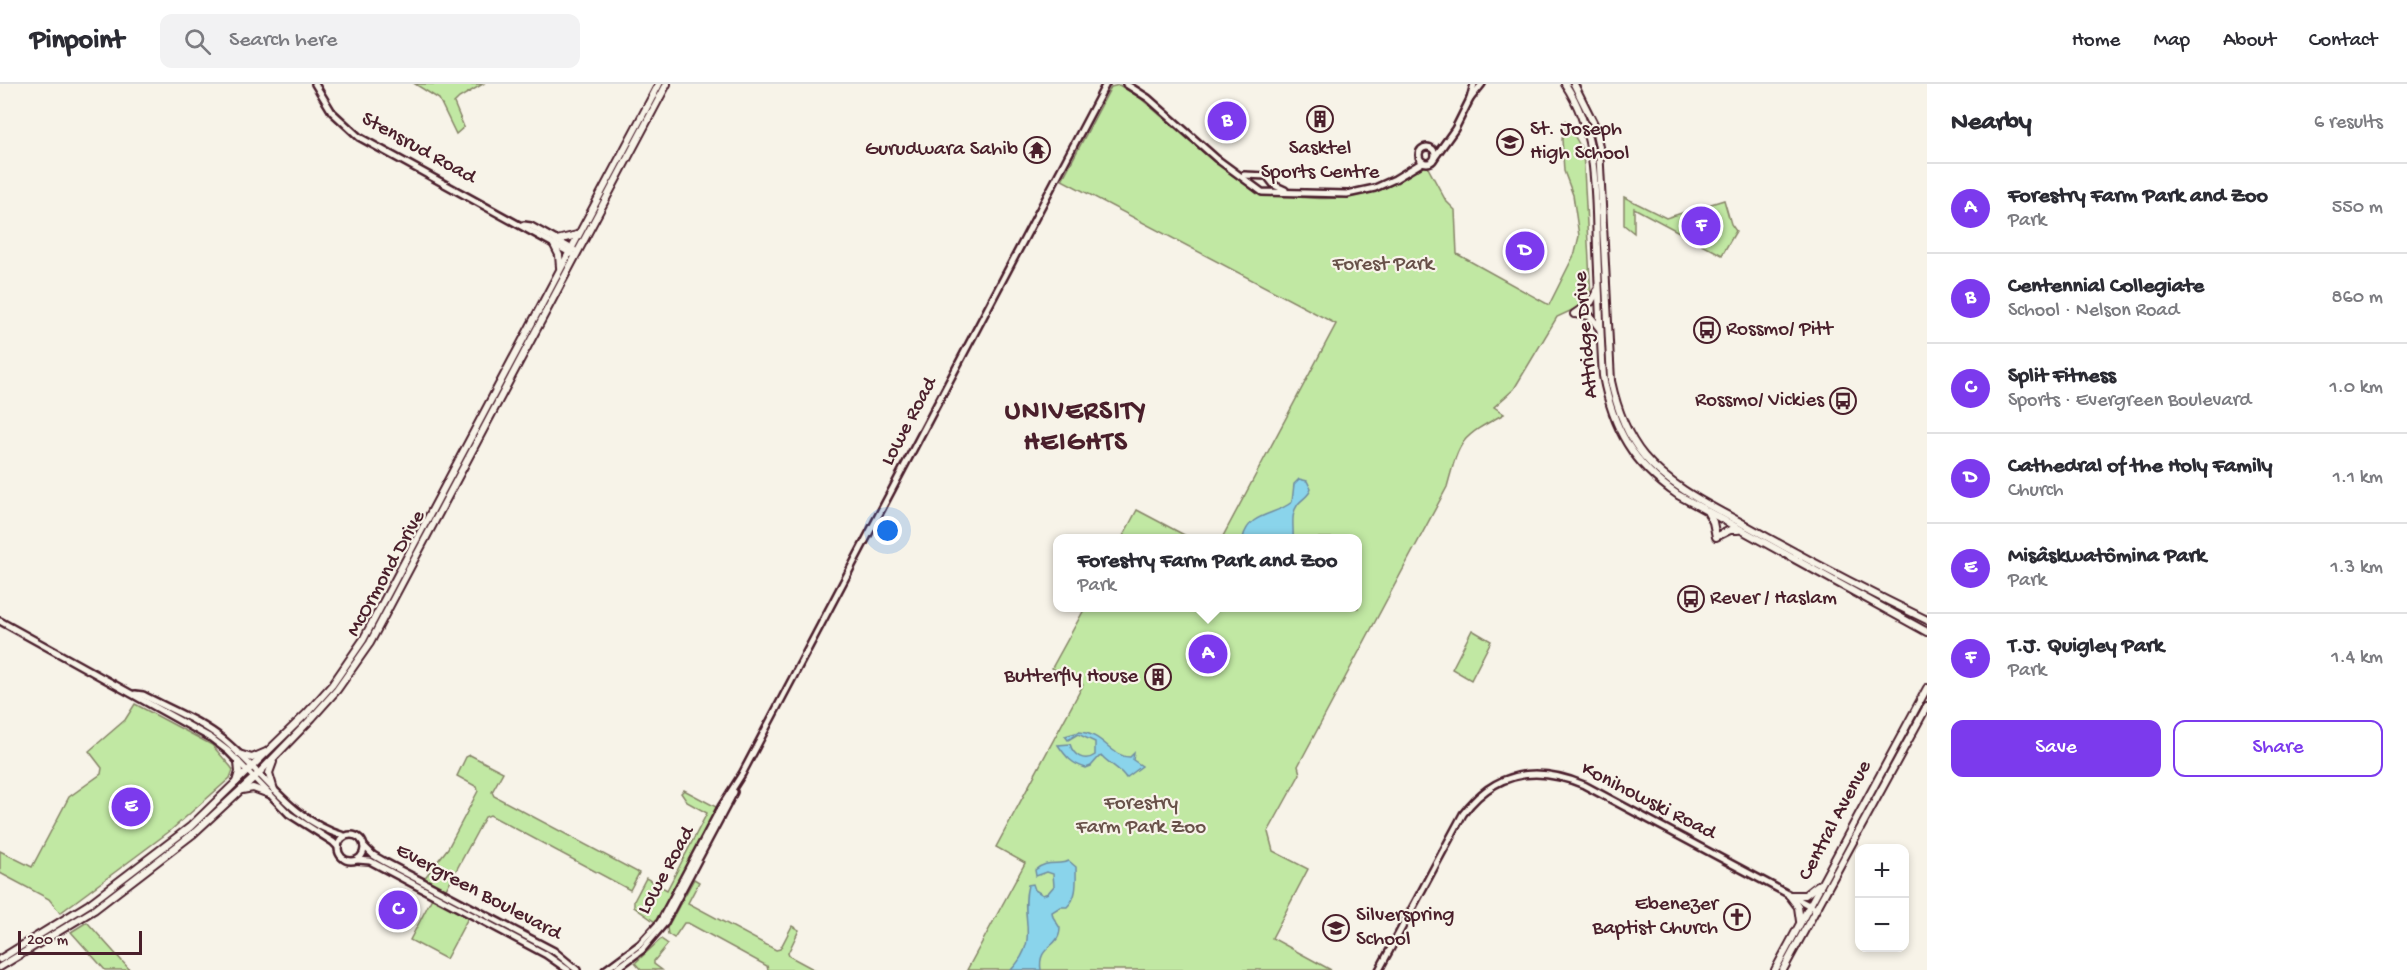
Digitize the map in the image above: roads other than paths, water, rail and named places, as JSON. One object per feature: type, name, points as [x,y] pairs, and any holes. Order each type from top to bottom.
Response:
[{"type":"main road","name":"McOrmond Drive","points":[[0,967],[94,910],[193,834],[236,793],[274,747],[332,685],[363,640],[560,269],[573,252],[578,234],[659,84]]},
{"type":"main road","name":"McOrmond Drive","points":[[0,959],[89,904],[141,866],[190,827],[234,785],[276,756],[338,690],[370,644],[573,252],[668,84]]},
{"type":"main road","name":"Attridge Drive","points":[[1565,84],[1581,113],[1591,144],[1603,376],[1608,405],[1627,445],[1664,486],[1705,511],[1925,632]]},
{"type":"main road","name":"Attridge Drive","points":[[1574,84],[1594,124],[1599,147],[1611,381],[1620,413],[1635,443],[1652,465],[1680,488],[1856,585],[1927,620]]},
{"type":"main road","points":[[560,269],[555,242],[578,234]]},
{"type":"main road","points":[[1599,288],[1591,302],[1574,314],[1590,316],[1600,329]]},
{"type":"main road","points":[[1705,511],[1713,522],[1716,537],[1730,530],[1741,530]]},
{"type":"main road","name":"Central Avenue","points":[[1774,970],[1800,922],[1812,908],[1821,883],[1927,688]]},
{"type":"main road","name":"Central Avenue","points":[[1783,970],[1812,908],[1927,707]]},
{"type":"main road","points":[[239,754],[256,757],[274,747]]},
{"type":"main road","points":[[236,793],[254,788],[272,792],[269,773],[276,756]]},
{"type":"main road","points":[[234,785],[239,772],[238,762]]},
{"type":"main road","points":[[1788,895],[1807,894],[1821,883]]},
{"type":"main road","points":[[1788,895],[1798,907],[1800,922]]},
{"type":"street","name":"Stensrud Road","points":[[315,84],[332,112],[359,137],[522,225],[531,226],[573,252]]},
{"type":"street","name":"Lowe Road","points":[[615,970],[647,945],[669,917],[1106,84]]},
{"type":"street","points":[[1126,84],[1148,98],[1201,146],[1255,185],[1259,191],[1347,194],[1375,188],[1395,179],[1421,160]]},
{"type":"street","points":[[1470,99],[1474,84]]},
{"type":"street","points":[[1421,160],[1430,163],[1435,157],[1448,139],[1470,99],[1482,84]]},
{"type":"street","points":[[1421,160],[1421,150],[1434,148],[1448,139]]},
{"type":"street","points":[[1430,148],[1434,151],[1435,157]]},
{"type":"street","points":[[1241,175],[1258,177],[1265,175],[1274,185],[1286,191]]},
{"type":"street","points":[[1255,185],[1258,177]]},
{"type":"street","points":[[1268,190],[1271,181]]},
{"type":"street","points":[[0,621],[218,742],[253,773]]},
{"type":"street","points":[[134,694],[143,695],[207,728],[239,754],[294,819],[333,842],[345,860],[357,860],[363,854],[364,846],[356,835],[344,837],[323,830],[272,792]]},
{"type":"street","name":"Lowe Road","points":[[605,970],[640,944],[660,922],[718,813],[742,774]]},
{"type":"street","name":"Konihowski Road","points":[[1379,970],[1463,814],[1472,802],[1495,784],[1522,774],[1553,775],[1584,785],[1812,908]]},
{"type":"street","points":[[338,847],[344,837]]},
{"type":"street","name":"Evergreen Boulevard","points":[[364,846],[379,858],[554,951],[577,970]]},
{"type":"street","name":"Evergreen Boulevard","points":[[357,860],[370,861],[545,954],[568,970]]},
{"type":"water","points":[[1299,479],[1307,481],[1311,489],[1294,512],[1293,534],[1244,534],[1251,523],[1292,502],[1294,484]]},
{"type":"water","points":[[1079,732],[1094,736],[1123,756],[1130,757],[1134,753],[1133,760],[1142,766],[1126,778],[1102,756],[1086,768],[1073,762],[1058,745],[1070,744],[1076,754],[1083,758],[1095,755],[1095,742],[1078,734],[1068,740],[1065,736]]},
{"type":"water","points":[[1069,861],[1076,867],[1075,894],[1067,907],[1060,907],[1052,912],[1060,928],[1059,935],[1042,955],[1041,970],[1011,970],[1020,959],[1027,939],[1028,885],[1033,884],[1035,890],[1043,895],[1054,886],[1053,874],[1047,872],[1036,876],[1035,870],[1044,865]]},
{"type":"place","name":"Sasktel Sports Centre","points":[[1320,119]]},
{"type":"place","name":"Centennial Collegiate","points":[[1227,121]]},
{"type":"place","name":"St. Joseph High School","points":[[1510,142]]},
{"type":"place","name":"Gurudwara Sahib","points":[[1037,150]]},
{"type":"place","name":"T.J. Quigley Park","points":[[1701,226]]},
{"type":"place","name":"Cathedral of the Holy Family","points":[[1525,251]]},
{"type":"place","name":"Rossmo/ Pitt","points":[[1707,330]]},
{"type":"place","name":"Rossmo/ Vickies","points":[[1843,401]]},
{"type":"place","name":"Rever / Haslam","points":[[1691,599]]},
{"type":"place","name":"Forestry Farm Park and Zoo","points":[[1208,654]]},
{"type":"place","name":"Butterfly House","points":[[1158,677]]},
{"type":"place","name":"Misâskwatômina Park","points":[[131,807]]},
{"type":"place","name":"Split Fitness","points":[[398,910]]},
{"type":"place","name":"Ebenezer Baptist Church","points":[[1737,917]]},
{"type":"place","name":"Silverspring School","points":[[1336,928]]},
{"type":"district","name":"UNIVERSITY HEIGHTS","points":[[1076,428]]},
{"type":"park label","name":"Forest Park","points":[[1383,265]]},
{"type":"park label","name":"Forestry Farm Park Zoo","points":[[1141,816]]}]
